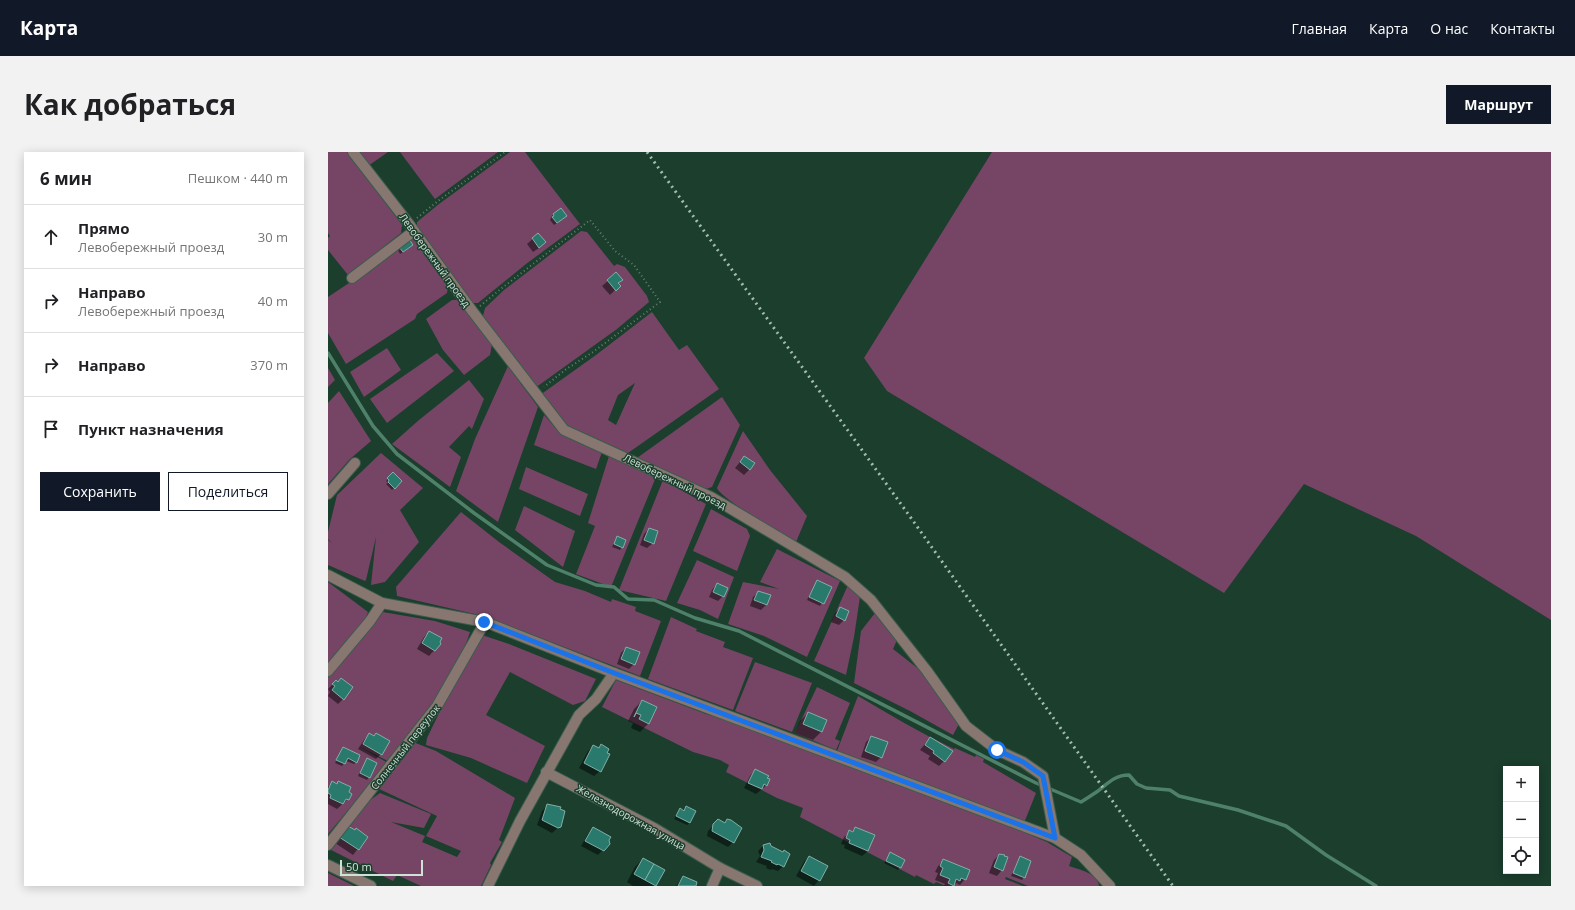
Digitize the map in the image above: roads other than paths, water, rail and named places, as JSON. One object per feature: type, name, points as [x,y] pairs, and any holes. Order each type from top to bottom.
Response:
[{"type":"street","name":"Левобережный проезд","points":[[353,152],[412,228],[535,394],[564,430],[711,497],[845,576],[871,600],[927,671],[966,726],[997,750],[1023,762],[1043,776],[1055,838]]},
{"type":"street","points":[[352,278],[412,228]]},
{"type":"street","points":[[328,494],[355,463]]},
{"type":"street","points":[[328,575],[382,603],[484,622],[614,673],[1055,838],[1081,855],[1110,886]]},
{"type":"street","points":[[328,670],[370,621],[382,603]]},
{"type":"street","name":"Солнечный переулок","points":[[328,845],[437,706],[484,622]]},
{"type":"street","points":[[488,886],[520,820],[579,714],[596,699],[614,673]]},
{"type":"street","name":"Железнодорожная улица","points":[[546,772],[654,828],[720,868],[757,886]]},
{"type":"street","points":[[328,864],[371,886]]},
{"type":"street","points":[[712,886],[720,868]]},
{"type":"waterway","points":[[328,353],[373,426],[397,454],[474,513],[547,565],[596,585],[614,587],[628,599],[654,600],[695,618],[739,631],[1036,783],[1081,802],[1112,780],[1120,776],[1129,775],[1137,784],[1146,788],[1170,790],[1179,796],[1238,810],[1286,826],[1326,855],[1376,886]]},
{"type":"railway","points":[[647,152],[911,518],[1173,886]]}]
